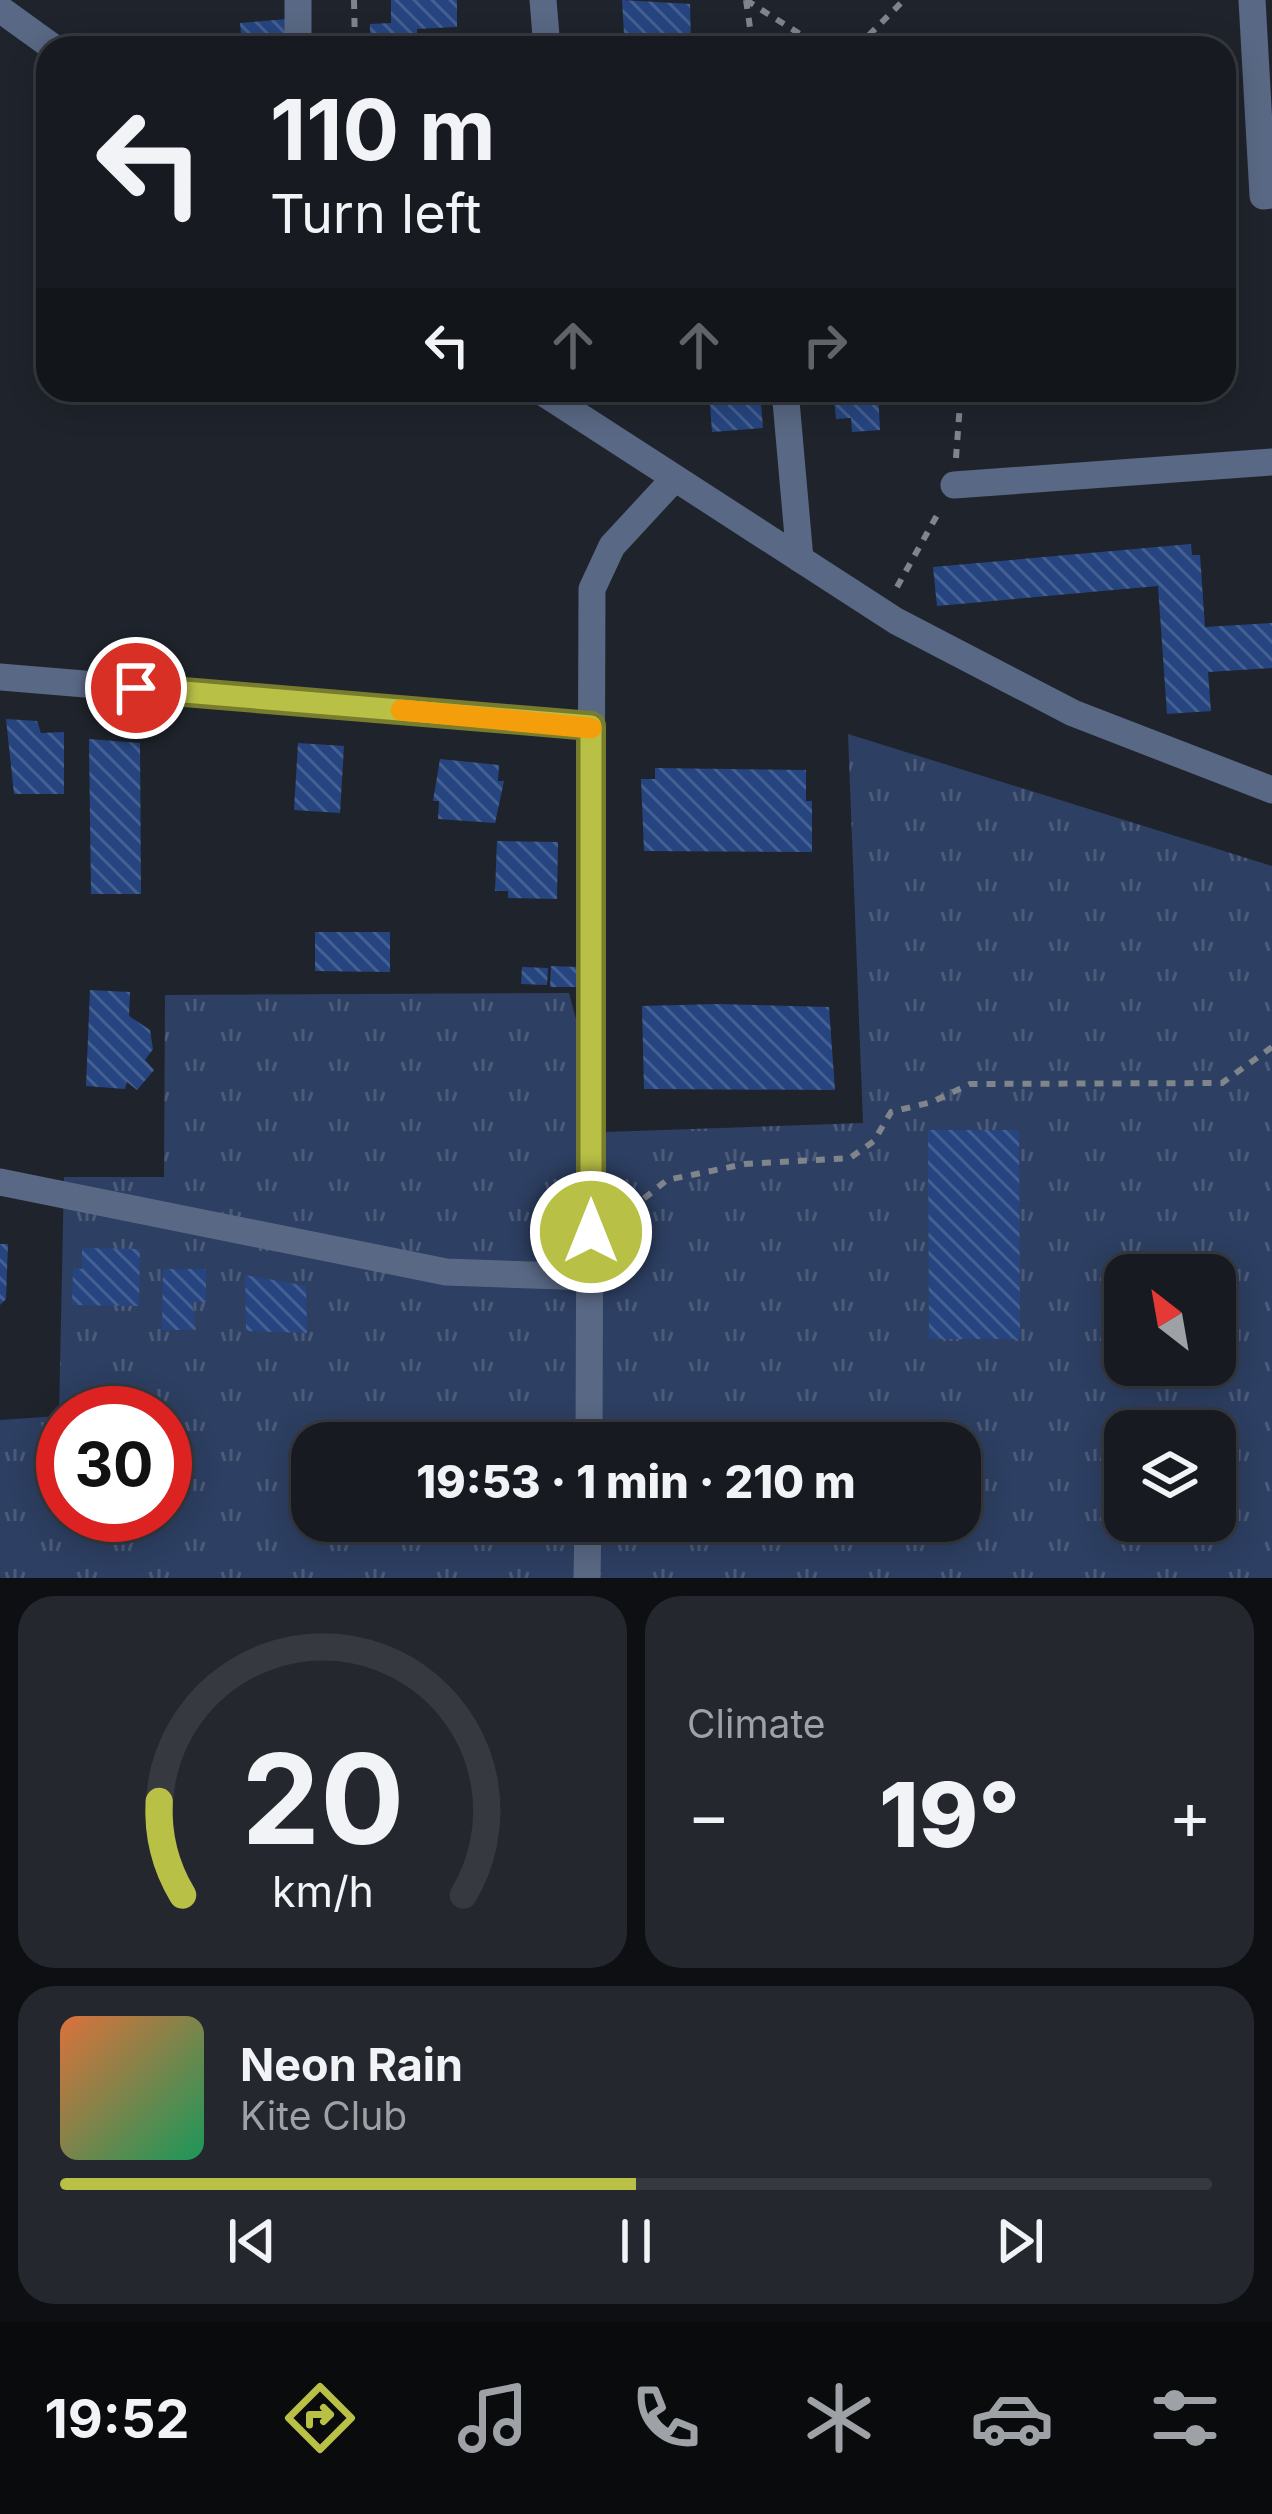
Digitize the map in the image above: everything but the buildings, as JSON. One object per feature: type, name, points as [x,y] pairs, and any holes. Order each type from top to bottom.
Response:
[{"type":"street","points":[[298,0],[298,36]]},
{"type":"street","points":[[543,0],[547,36]]},
{"type":"street","points":[[1252,0],[1268,196]]},
{"type":"street","points":[[0,10],[37,36]]},
{"type":"street","points":[[786,402],[800,559]]},
{"type":"street","points":[[578,404],[674,479],[883,612],[1073,713],[1272,790]]},
{"type":"street","points":[[954,484],[1272,462]]},
{"type":"street","points":[[589,1422],[592,589],[612,546],[674,479]]},
{"type":"street","points":[[0,677],[591,726]]},
{"type":"street","points":[[0,1182],[446,1272],[592,1277]]},
{"type":"street","points":[[587,1578],[588,1542]]},
{"type":"path","points":[[354,0],[355,36]]},
{"type":"path","points":[[746,0],[751,36]]},
{"type":"path","points":[[746,0],[803,36]]},
{"type":"path","points":[[868,36],[904,0]]},
{"type":"path","points":[[883,612],[954,484],[961,402]]},
{"type":"path","points":[[592,1277],[616,1220],[667,1180],[745,1164],[850,1158],[874,1141],[891,1112],[932,1102],[970,1084],[1222,1083],[1272,1047]]},
{"type":"green space","points":[[848,734],[1272,866],[1272,1578],[0,1578],[0,1420],[36,1418],[36,1542],[192,1542],[192,1386],[60,1386],[64,1177],[164,1177],[165,995],[569,993],[606,1132],[863,1123]]},
{"type":"slow traffic","points":[[401,710],[591,728]]},
{"type":"route","points":[[136,688],[591,726],[591,1232]]}]
